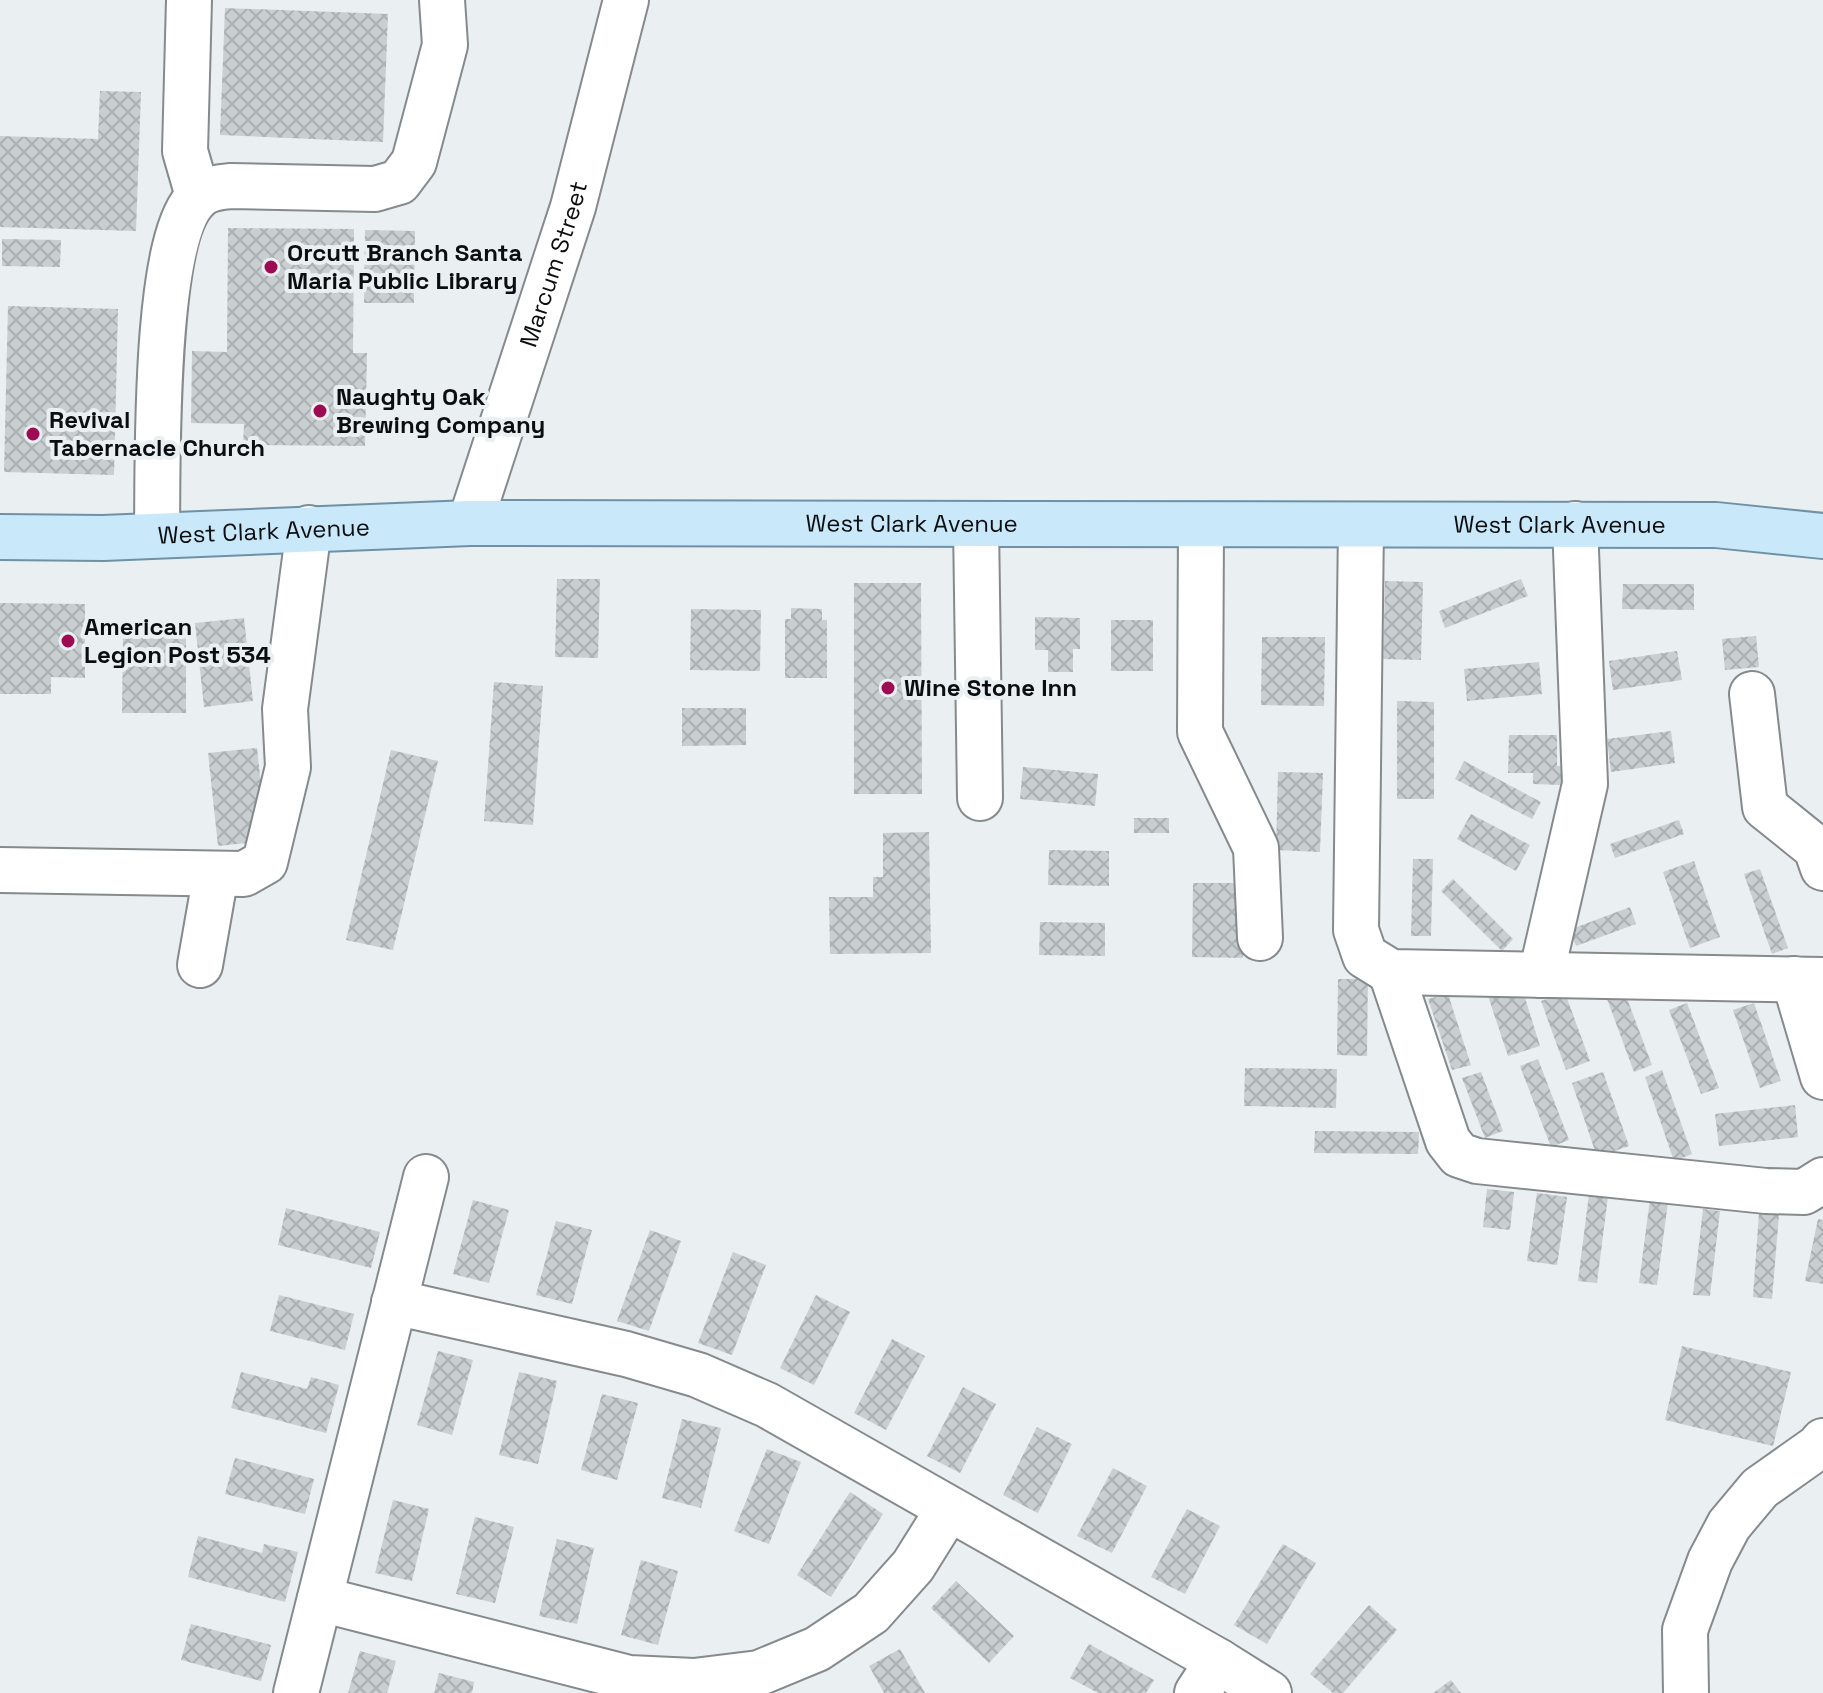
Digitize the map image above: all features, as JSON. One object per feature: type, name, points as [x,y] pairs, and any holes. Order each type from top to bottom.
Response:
[{"type":"main road","name":"West Clark Avenue","points":[[0,537],[103,538],[470,523],[1716,525],[1823,536]]},
{"type":"street","points":[[189,0],[185,151],[198,196]]},
{"type":"street","points":[[157,535],[159,396],[166,299],[177,231],[187,211],[198,196],[214,188],[375,189],[399,182],[414,162],[445,45],[442,0]]},
{"type":"street","name":"Marcum Street","points":[[470,523],[573,207],[626,0]]},
{"type":"street","points":[[1541,975],[1585,784],[1575,524]]},
{"type":"street","points":[[976,525],[980,798]]},
{"type":"street","points":[[1361,525],[1356,930],[1365,956],[1391,972],[1808,980],[1823,1077]]},
{"type":"street","points":[[1201,526],[1200,732],[1256,848],[1260,938]]},
{"type":"street","points":[[0,870],[244,874],[265,862],[288,767],[285,709],[309,528]]},
{"type":"street","points":[[1752,694],[1765,807],[1816,848],[1823,868]]},
{"type":"street","points":[[200,965],[216,874]]},
{"type":"street","points":[[1391,972],[1448,1141],[1459,1155],[1477,1161],[1766,1191],[1804,1192],[1823,1180]]},
{"type":"street","points":[[296,1693],[426,1177]]},
{"type":"street","points":[[394,1302],[626,1354],[698,1375],[767,1405],[948,1510],[1208,1677],[1269,1693]]},
{"type":"street","points":[[1686,1693],[1685,1630],[1710,1561],[1729,1525],[1760,1488],[1823,1441]]},
{"type":"street","points":[[320,1599],[629,1678],[694,1681],[759,1673],[817,1649],[871,1613],[913,1566],[948,1510]]},
{"type":"building","points":[[225,8],[388,14],[383,142],[220,135]]},
{"type":"building","points":[[100,91],[141,92],[136,231],[0,227],[0,136],[98,139]]},
{"type":"building","points":[[228,228],[354,229],[353,353],[367,353],[365,446],[243,445],[244,424],[191,423],[192,351],[227,352]]},
{"type":"building","points":[[365,230],[415,231],[414,303],[364,303]]},
{"type":"building","points":[[2,239],[61,240],[60,267],[2,266]]},
{"type":"building","points":[[8,306],[118,309],[114,475],[4,472]]},
{"type":"building","points":[[557,579],[600,579],[598,658],[555,657]]},
{"type":"building","points":[[1521,579],[1528,596],[1445,628],[1439,611]]},
{"type":"building","points":[[1385,581],[1423,582],[1421,660],[1383,659]]},
{"type":"building","name":"Wine Stone Inn","points":[[854,583],[921,583],[922,794],[854,794]]},
{"type":"building","points":[[1623,584],[1694,584],[1694,610],[1622,609]]},
{"type":"building","points":[[0,603],[85,604],[85,678],[51,677],[51,694],[0,694]]},
{"type":"building","points":[[791,608],[822,609],[822,620],[827,620],[827,678],[785,678],[785,619],[791,619]]},
{"type":"building","points":[[691,609],[761,610],[760,671],[690,670]]},
{"type":"building","points":[[1035,617],[1080,618],[1080,649],[1073,649],[1073,672],[1048,672],[1048,650],[1035,650]]},
{"type":"building","points":[[244,618],[253,701],[204,707],[195,623]]},
{"type":"building","points":[[1111,620],[1153,620],[1153,671],[1111,671]]},
{"type":"building","points":[[123,634],[186,634],[186,713],[122,713]]},
{"type":"building","points":[[1756,636],[1759,667],[1725,670],[1722,639]]},
{"type":"building","points":[[1262,637],[1325,637],[1324,706],[1261,705]]},
{"type":"building","points":[[1677,651],[1682,680],[1613,690],[1609,661]]},
{"type":"building","points":[[1539,662],[1542,694],[1467,701],[1464,669]]},
{"type":"building","points":[[494,682],[543,686],[533,825],[484,821]]},
{"type":"building","points":[[1397,701],[1434,702],[1434,799],[1397,799]]},
{"type":"building","points":[[682,708],[746,708],[746,745],[682,746]]},
{"type":"building","points":[[1671,731],[1675,763],[1611,772],[1607,739]]},
{"type":"building","points":[[1509,735],[1557,735],[1557,766],[1561,766],[1561,785],[1533,784],[1533,773],[1508,773]]},
{"type":"building","points":[[257,748],[267,841],[218,846],[208,753]]},
{"type":"building","points":[[391,750],[438,761],[393,950],[346,940]]},
{"type":"building","points":[[1464,761],[1541,802],[1532,819],[1455,779]]},
{"type":"building","points":[[1023,767],[1098,774],[1095,806],[1020,799]]},
{"type":"building","points":[[1278,772],[1323,773],[1320,852],[1276,850]]},
{"type":"building","points":[[1471,814],[1530,845],[1516,871],[1457,839]]},
{"type":"building","points":[[1134,818],[1169,818],[1169,833],[1134,833]]},
{"type":"building","points":[[1679,820],[1684,834],[1615,858],[1610,844]]},
{"type":"building","points":[[929,832],[931,953],[830,954],[829,897],[873,897],[873,877],[883,877],[883,833]]},
{"type":"building","points":[[1049,850],[1109,851],[1109,886],[1048,885]]},
{"type":"building","points":[[1413,859],[1433,859],[1431,936],[1411,936]]},
{"type":"building","points":[[1694,861],[1720,937],[1690,948],[1663,872]]},
{"type":"building","points":[[1760,869],[1788,948],[1772,954],[1744,874]]},
{"type":"building","points":[[1453,879],[1513,939],[1502,951],[1441,891]]},
{"type":"building","points":[[1193,883],[1244,883],[1243,958],[1192,957]]},
{"type":"building","points":[[1630,907],[1636,924],[1576,946],[1569,930]]},
{"type":"building","points":[[1040,922],[1105,923],[1105,956],[1039,955]]},
{"type":"building","points":[[1338,979],[1368,979],[1367,1056],[1337,1055]]},
{"type":"building","points":[[1521,985],[1540,1046],[1508,1056],[1488,996]]},
{"type":"building","points":[[1565,993],[1590,1061],[1566,1070],[1541,1001]]},
{"type":"building","points":[[1625,993],[1652,1065],[1634,1072],[1607,999]]},
{"type":"building","points":[[1448,994],[1471,1065],[1452,1070],[1428,999]]},
{"type":"building","points":[[1687,1003],[1719,1088],[1701,1094],[1669,1010]]},
{"type":"building","points":[[1754,1003],[1781,1081],[1760,1088],[1733,1010]]},
{"type":"building","points":[[1538,1059],[1569,1140],[1551,1147],[1520,1066]]},
{"type":"building","points":[[1245,1068],[1337,1069],[1336,1108],[1244,1106]]},
{"type":"building","points":[[1662,1070],[1692,1154],[1674,1161],[1645,1077]]},
{"type":"building","points":[[1481,1072],[1503,1131],[1485,1138],[1462,1078]]},
{"type":"building","points":[[1603,1072],[1629,1146],[1597,1157],[1572,1083]]},
{"type":"building","points":[[1795,1105],[1798,1137],[1719,1146],[1715,1114]]},
{"type":"building","points":[[1315,1131],[1419,1132],[1418,1154],[1314,1153]]},
{"type":"building","points":[[1487,1189],[1514,1192],[1510,1230],[1483,1227]]},
{"type":"building","points":[[1537,1193],[1567,1197],[1557,1265],[1527,1261]]},
{"type":"building","points":[[1589,1194],[1608,1196],[1597,1283],[1578,1281]]},
{"type":"building","points":[[1650,1199],[1668,1202],[1657,1285],[1639,1283]]},
{"type":"building","points":[[473,1200],[509,1210],[489,1283],[453,1274]]},
{"type":"building","points":[[286,1208],[380,1232],[371,1268],[278,1245]]},
{"type":"building","points":[[1703,1209],[1720,1211],[1710,1296],[1693,1295]]},
{"type":"building","points":[[1759,1213],[1779,1215],[1772,1299],[1753,1297]]},
{"type":"building","points":[[1818,1219],[1823,1220],[1823,1284],[1805,1281]]},
{"type":"building","points":[[556,1221],[592,1230],[572,1304],[536,1295]]},
{"type":"building","points":[[650,1230],[681,1241],[649,1331],[617,1321]]},
{"type":"building","points":[[733,1252],[766,1265],[732,1355],[698,1343]]},
{"type":"building","points":[[279,1295],[354,1314],[345,1350],[270,1331]]},
{"type":"building","points":[[816,1295],[850,1312],[814,1385],[780,1368]]},
{"type":"building","points":[[892,1339],[925,1356],[886,1430],[854,1413]]},
{"type":"building","points":[[1682,1346],[1791,1372],[1773,1446],[1665,1420]]},
{"type":"building","points":[[438,1351],[473,1360],[452,1435],[417,1425]]},
{"type":"building","points":[[241,1372],[307,1389],[311,1377],[339,1385],[326,1433],[231,1408]]},
{"type":"building","points":[[519,1372],[557,1381],[538,1464],[499,1455]]},
{"type":"building","points":[[963,1387],[996,1404],[960,1473],[927,1456]]},
{"type":"building","points":[[602,1394],[638,1403],[617,1480],[581,1470]]},
{"type":"building","points":[[682,1419],[721,1428],[701,1508],[662,1498]]},
{"type":"building","points":[[1037,1427],[1072,1444],[1038,1513],[1003,1495]]},
{"type":"building","points":[[767,1449],[801,1462],[769,1544],[734,1531]]},
{"type":"building","points":[[235,1458],[314,1479],[305,1514],[225,1494]]},
{"type":"building","points":[[1113,1468],[1147,1486],[1112,1553],[1077,1536]]},
{"type":"building","points":[[850,1492],[883,1514],[831,1597],[797,1575]]},
{"type":"building","points":[[393,1500],[429,1509],[412,1581],[375,1573]]},
{"type":"building","points":[[1187,1509],[1220,1526],[1185,1594],[1151,1577]]},
{"type":"building","points":[[475,1517],[514,1527],[495,1603],[456,1594]]},
{"type":"building","points":[[198,1536],[262,1553],[264,1544],[298,1552],[285,1602],[188,1577]]},
{"type":"building","points":[[557,1539],[594,1548],[577,1624],[539,1616]]},
{"type":"building","points":[[1283,1544],[1316,1563],[1267,1644],[1234,1625]]},
{"type":"building","points":[[641,1560],[678,1571],[658,1645],[621,1635]]},
{"type":"building","points":[[956,1581],[1014,1636],[989,1663],[931,1608]]},
{"type":"building","points":[[1369,1605],[1397,1630],[1343,1693],[1333,1693],[1310,1674]]},
{"type":"building","points":[[191,1624],[271,1645],[261,1681],[181,1660]]},
{"type":"building","points":[[1089,1644],[1154,1680],[1146,1693],[1098,1693],[1070,1678]]},
{"type":"building","points":[[900,1649],[925,1693],[884,1693],[869,1666]]},
{"type":"building","points":[[360,1651],[396,1661],[387,1693],[348,1693]]},
{"type":"building","points":[[439,1673],[474,1682],[472,1693],[434,1693]]},
{"type":"building","points":[[1451,1680],[1461,1693],[1433,1693]]},
{"type":"place","name":"Orcutt Branch Santa Maria Public Library","points":[[271,267]]},
{"type":"place","name":"Naughty Oak Brewing Company","points":[[320,411]]},
{"type":"place","name":"Revival Tabernacle Church","points":[[33,434]]},
{"type":"place","name":"American Legion Post 534","points":[[68,641]]},
{"type":"place","name":"Wine Stone Inn","points":[[888,688]]}]
